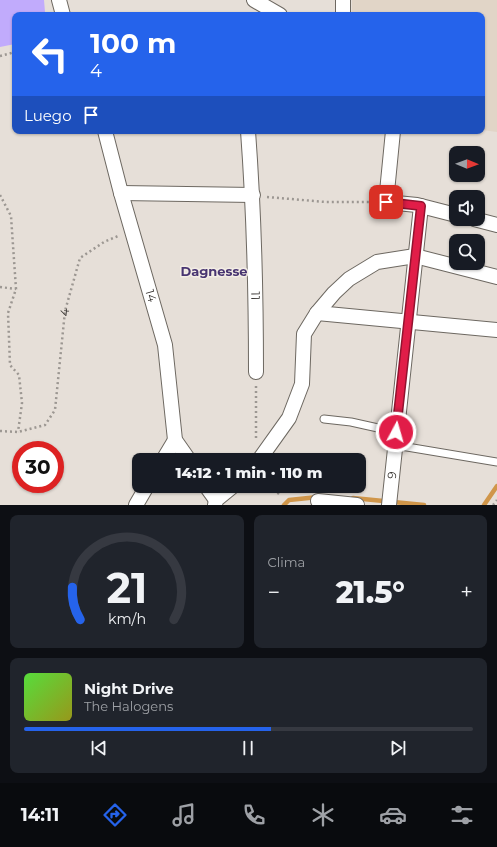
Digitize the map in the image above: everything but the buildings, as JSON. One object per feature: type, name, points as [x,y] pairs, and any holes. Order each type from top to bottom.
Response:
[{"type":"street","points":[[59,0],[62,12]]},
{"type":"street","points":[[254,0],[275,12]]},
{"type":"street","points":[[343,0],[343,12]]},
{"type":"street","name":"14","points":[[106,134],[131,229],[165,345],[175,440],[184,453]]},
{"type":"street","name":"11","points":[[248,134],[253,195],[256,276],[256,372]]},
{"type":"street","points":[[393,134],[386,202],[421,206],[449,213]]},
{"type":"street","points":[[121,193],[253,195]]},
{"type":"street","name":"9","points":[[389,499],[421,206]]},
{"type":"street","points":[[485,222],[497,225]]},
{"type":"street","points":[[264,453],[289,418],[302,384],[304,334],[334,292],[349,279],[377,262],[415,256],[497,277]]},
{"type":"street","points":[[318,313],[497,330]]},
{"type":"street","points":[[167,453],[175,440]]},
{"type":"street","points":[[136,505],[143,493]]},
{"type":"street","points":[[210,493],[216,503],[226,493]]},
{"type":"street","points":[[318,501],[357,505]]},
{"type":"lane","points":[[324,419],[351,422],[396,438],[497,462]]},
{"type":"path","points":[[0,56],[12,53]]},
{"type":"path","points":[[253,195],[326,202],[386,202]]},
{"type":"path","points":[[0,196],[11,216],[16,290],[8,313],[10,365],[19,374],[22,403],[18,432],[0,431]]},
{"type":"path","name":"4","points":[[18,432],[45,425],[55,410],[65,311],[80,258],[104,242],[131,229]]},
{"type":"path","points":[[0,287],[16,290]]},
{"type":"path","points":[[255,443],[256,372]]},
{"type":"path","points":[[493,505],[497,500]]},
{"type":"shaded area","points":[[352,0],[497,0],[497,132],[485,130],[485,12],[352,11]]},
{"type":"waterway","points":[[484,505],[497,486]]},
{"type":"waterway","points":[[284,505],[289,500],[318,497]]},
{"type":"waterway","points":[[353,498],[424,505]]},
{"type":"district","name":"Dagnesse","points":[[214,271]]},
{"type":"route","points":[[386,202],[421,206],[396,432]]}]
